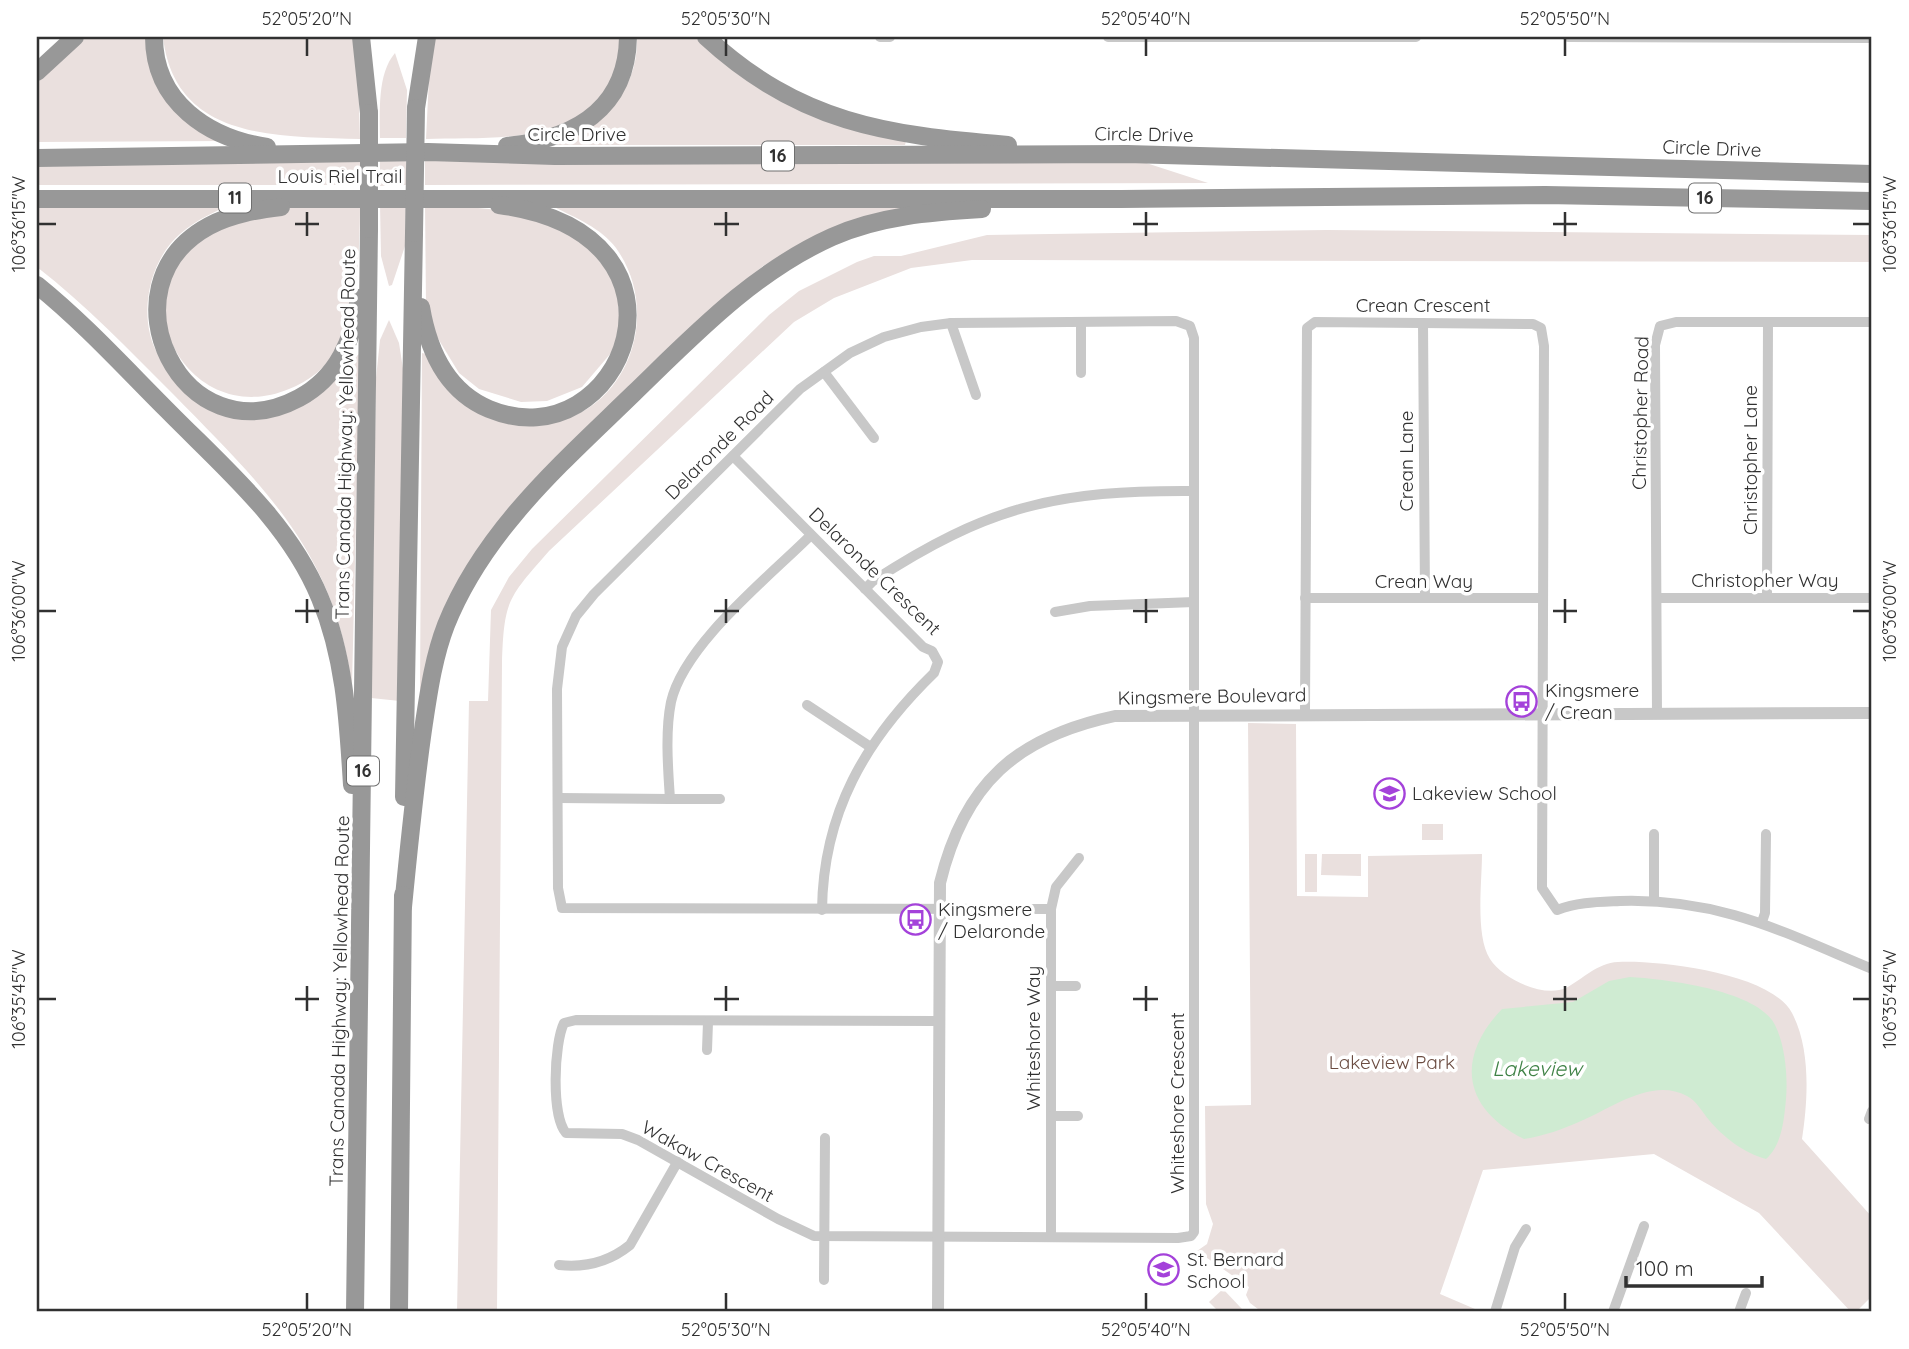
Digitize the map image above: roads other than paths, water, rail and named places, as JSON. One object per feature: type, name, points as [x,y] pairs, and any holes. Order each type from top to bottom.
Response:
[{"type":"highway","points":[[37,72],[75,37]]},
{"type":"highway","points":[[155,37],[157,63],[163,80],[176,102],[193,119],[207,128],[239,140],[312,153]]},
{"type":"highway","points":[[361,37],[369,113]]},
{"type":"highway","name":"16","points":[[369,229],[370,37]]},
{"type":"highway","name":"16","points":[[399,1312],[402,906],[417,37]]},
{"type":"highway","points":[[416,108],[427,37]]},
{"type":"highway","points":[[428,152],[526,144],[576,127],[603,107],[612,94],[625,66],[628,37]]},
{"type":"highway","points":[[706,37],[746,71],[788,98],[860,125],[961,140],[1127,153]]},
{"type":"highway","name":"Circle Drive","points":[[312,153],[428,152],[555,156],[1127,153],[1872,174]]},
{"type":"highway","name":"Louis Riel Trail","points":[[37,158],[312,153]]},
{"type":"highway","name":"16","points":[[433,197],[1121,199],[1545,195],[1872,201]]},
{"type":"highway","points":[[369,229],[355,322],[349,341],[332,372],[308,393],[280,407],[234,410],[194,392],[175,371],[162,343],[159,293],[171,262],[193,237],[220,221],[252,211],[390,197]]},
{"type":"highway","points":[[414,233],[417,284],[424,327],[439,363],[462,392],[496,412],[535,416],[556,414],[575,406],[605,380],[623,343],[628,323],[627,303],[617,269],[599,245],[571,226],[536,212],[433,197]]},
{"type":"highway","name":"Louis Riel Trail","points":[[37,198],[433,197]]},
{"type":"highway","points":[[402,906],[427,703],[439,647],[453,608],[477,564],[507,521],[609,417],[740,294],[789,260],[833,237],[866,225],[907,216],[1121,199]]},
{"type":"highway","name":"Trans Canada Highway: Yellowhead Route","points":[[355,1312],[369,229]]},
{"type":"highway","points":[[37,285],[78,319],[244,487],[292,545],[312,580],[332,631],[346,694],[361,913]]},
{"type":"street","points":[[880,37],[890,37]]},
{"type":"street","points":[[1108,37],[1416,37]]},
{"type":"street","points":[[1568,37],[1872,38]]},
{"type":"street","name":"Delaronde Road","points":[[937,909],[562,908],[558,887],[557,689],[562,647],[576,616],[594,594],[800,389],[850,353],[884,337],[921,327],[951,323],[1176,321],[1190,326],[1194,338],[1195,715]]},
{"type":"street","points":[[1081,322],[1081,373]]},
{"type":"street","name":"Crean Crescent","points":[[1305,713],[1307,328],[1314,322],[1526,322],[1541,328],[1544,346],[1542,888],[1557,910],[1576,903],[1654,900]]},
{"type":"street","name":"Christopher Road","points":[[1657,714],[1655,345],[1660,326],[1676,322],[1872,322]]},
{"type":"street","name":"Christopher Lane","points":[[1768,322],[1768,598]]},
{"type":"street","points":[[951,323],[976,395]]},
{"type":"street","name":"Crean Lane","points":[[1423,323],[1425,598]]},
{"type":"street","points":[[824,372],[874,438]]},
{"type":"street","name":"Delaronde Crescent","points":[[733,456],[923,647],[932,651],[938,662],[934,674],[869,746],[833,830],[824,876],[822,910]]},
{"type":"street","points":[[865,589],[873,581],[934,543],[1014,508],[1062,497],[1108,491],[1194,491]]},
{"type":"street","points":[[670,799],[671,703],[685,668],[709,636],[811,535]]},
{"type":"street","name":"Crean Way","points":[[1305,598],[1543,598]]},
{"type":"street","name":"Christopher Way","points":[[1657,598],[1872,598]]},
{"type":"street","points":[[1055,612],[1101,605],[1194,602]]},
{"type":"street","points":[[807,705],[869,746]]},
{"type":"street","name":"Kingsmere Boulevard","points":[[938,1312],[937,909],[946,857],[966,811],[980,790],[1030,746],[1073,724],[1115,716],[1305,713],[1872,713]]},
{"type":"street","name":"Whiteshore Crescent","points":[[937,1237],[1186,1238],[1194,1232],[1195,715]]},
{"type":"street","points":[[559,798],[720,799]]},
{"type":"street","points":[[1654,834],[1654,900],[1680,902],[1762,922],[1872,970]]},
{"type":"street","points":[[1762,922],[1765,913],[1766,834]]},
{"type":"street","points":[[937,909],[1051,909],[1056,887],[1079,858]]},
{"type":"street","name":"Whiteshore Way","points":[[1051,909],[1051,1237]]},
{"type":"street","points":[[1051,986],[1076,986]]},
{"type":"street","name":"Wakaw Crescent","points":[[937,1021],[576,1020],[565,1023],[558,1037],[558,1119],[566,1133],[622,1134],[678,1161],[803,1232],[824,1237],[937,1237]]},
{"type":"street","points":[[707,1049],[708,1022]]},
{"type":"street","points":[[1052,1116],[1077,1116]]},
{"type":"street","points":[[824,1280],[825,1138]]},
{"type":"street","points":[[559,1265],[593,1264],[618,1254],[630,1245],[678,1161]]},
{"type":"street","points":[[1613,1312],[1644,1226]]},
{"type":"street","points":[[1495,1312],[1515,1247],[1525,1229]]},
{"type":"street","points":[[1739,1312],[1746,1293]]},
{"type":"water","name":"Lakeview","points":[[1630,977],[1665,980],[1731,995],[1765,1013],[1775,1025],[1785,1061],[1786,1099],[1779,1139],[1766,1159],[1735,1144],[1694,1101],[1674,1091],[1660,1090],[1632,1096],[1567,1127],[1524,1139],[1488,1113],[1478,1098],[1472,1081],[1472,1064],[1477,1046],[1487,1027],[1502,1009],[1573,1002],[1609,981]]},
{"type":"place","name":"Kingsmere / Crean","points":[[1522,701]]},
{"type":"place","name":"Lakeview School","points":[[1389,793]]},
{"type":"place","name":"Kingsmere / Delaronde","points":[[915,920]]},
{"type":"place","name":"St. Bernard School","points":[[1164,1270]]},
{"type":"park label","name":"Lakeview Park","points":[[1392,1062]]}]
